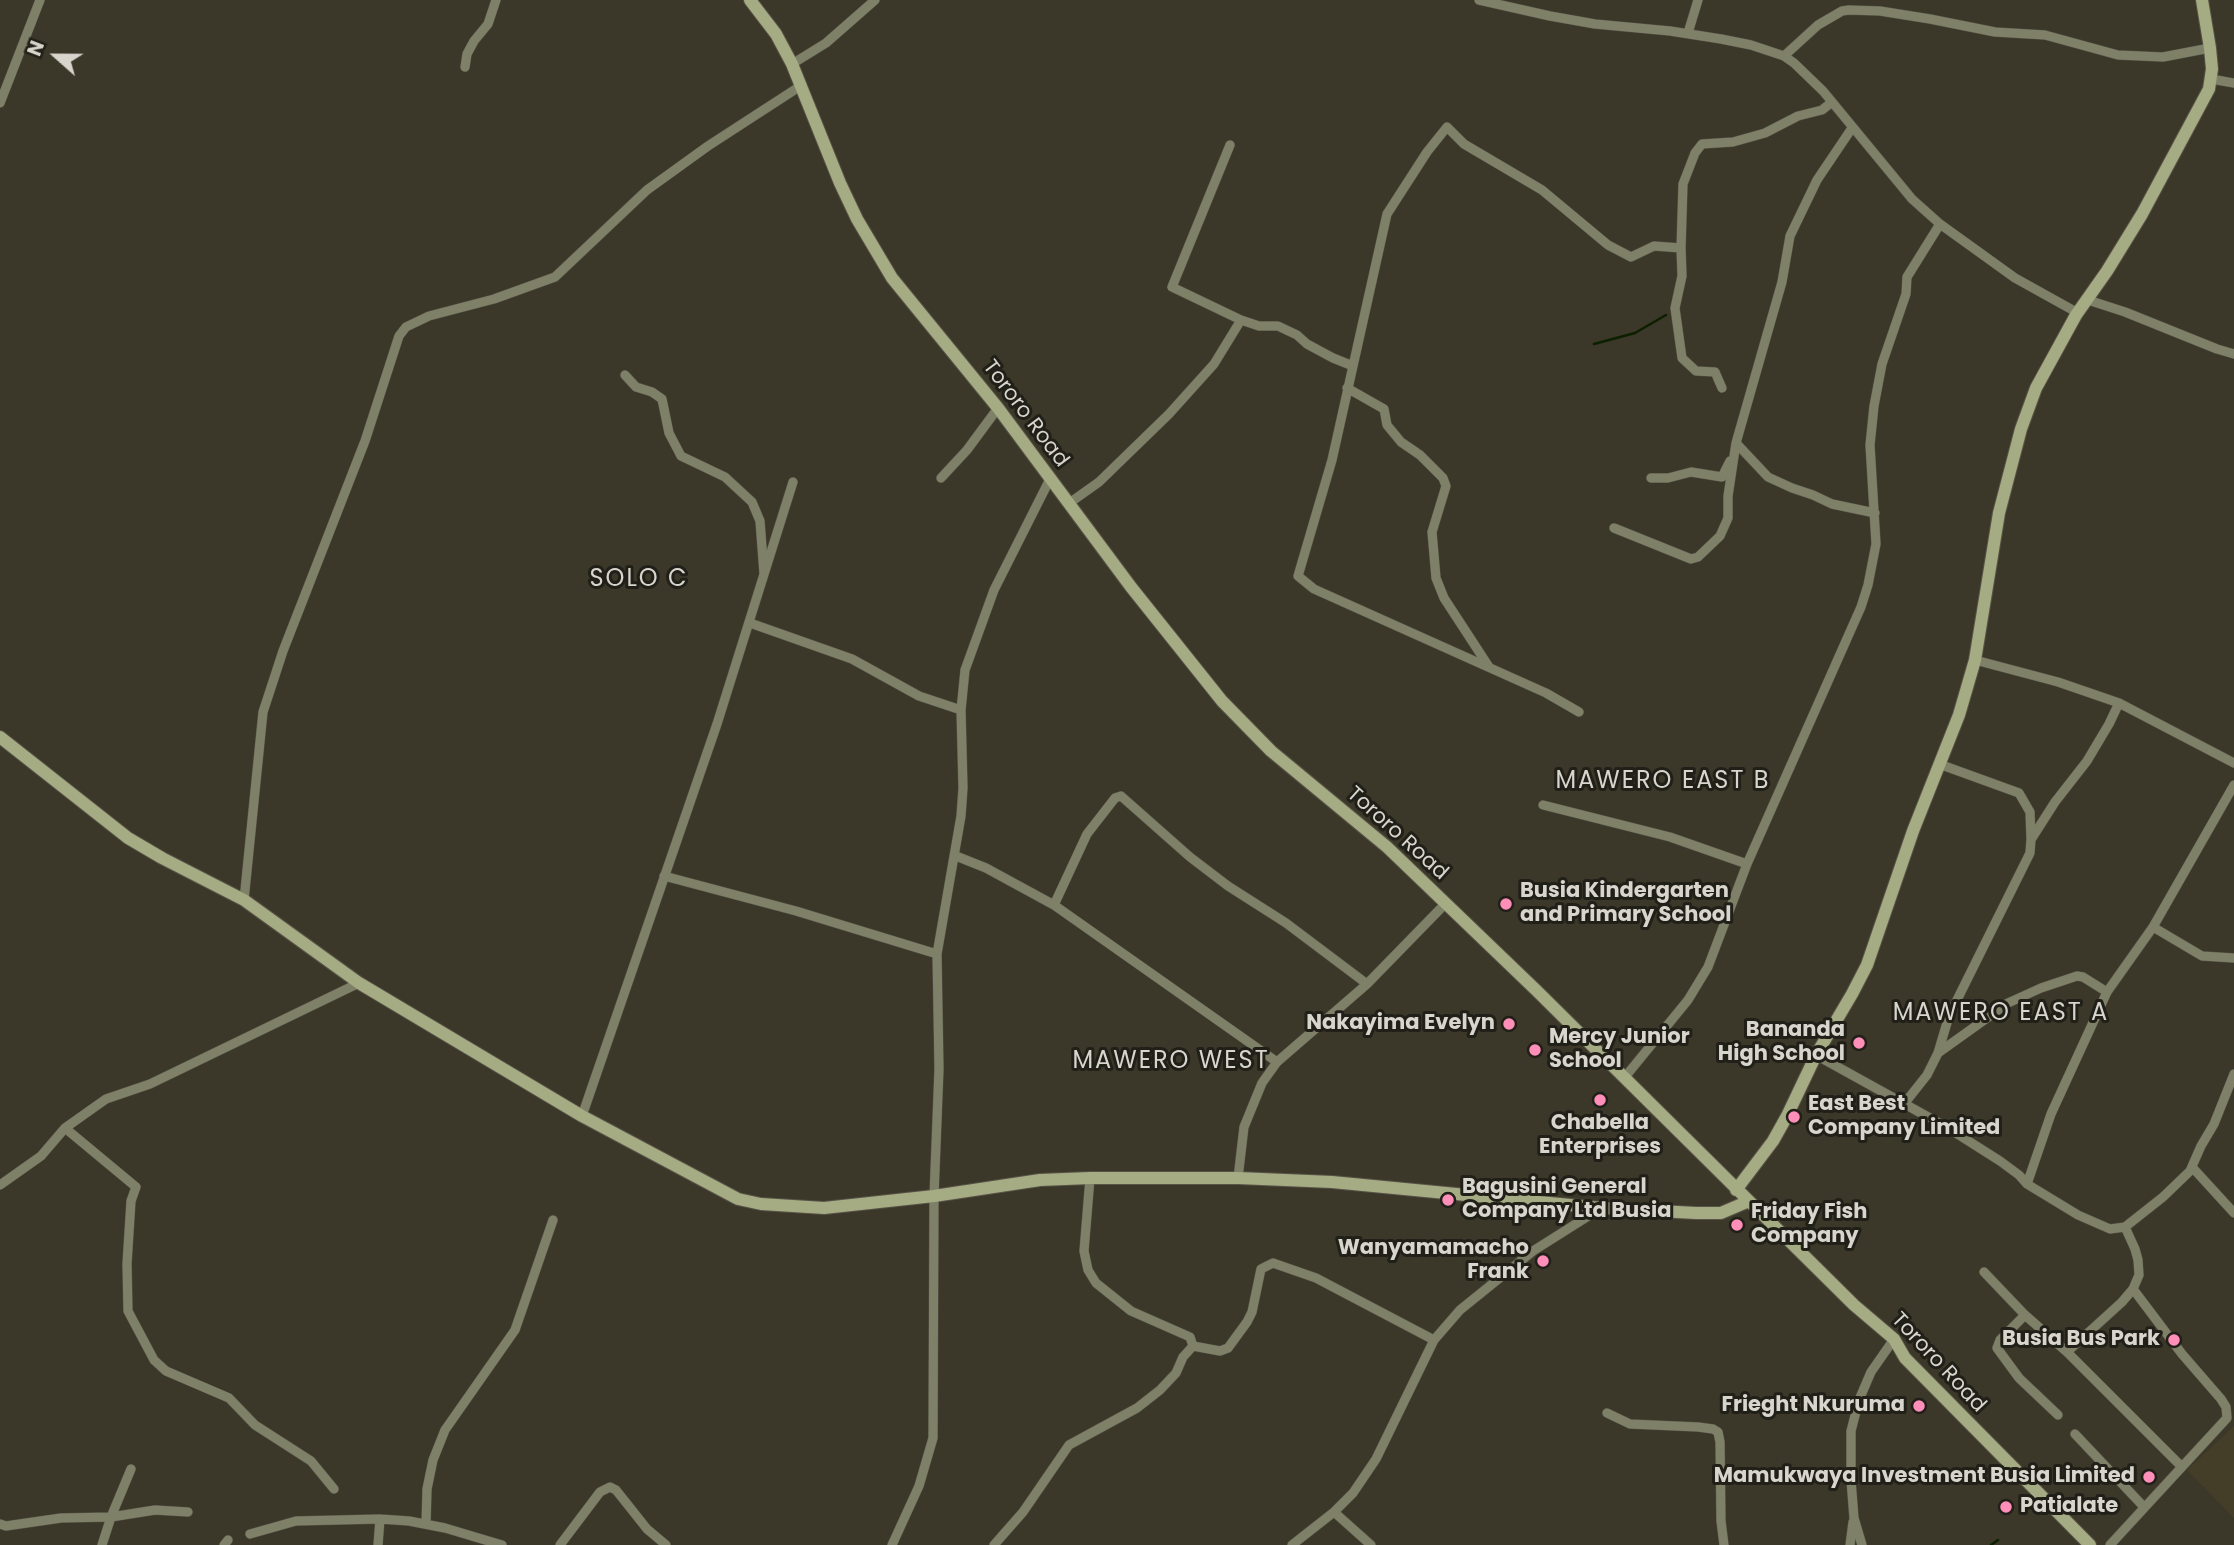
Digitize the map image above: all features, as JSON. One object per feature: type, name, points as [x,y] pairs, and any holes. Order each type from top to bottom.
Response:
[{"type":"main road","name":"Tororo Road","points":[[750,0],[776,34],[792,64],[833,168],[875,251],[892,278],[998,408],[1188,660],[1242,723],[1295,772],[1387,847],[1625,1077],[1854,1305],[1894,1339],[1905,1358],[1943,1398],[2090,1545]]},
{"type":"main road","points":[[1736,1189],[1773,1141],[1816,1055],[1867,965],[1959,715],[1975,660],[1999,513],[2021,429],[2036,388],[2078,313],[2142,214],[2204,101],[2211,79],[2210,48],[2202,0]]},
{"type":"main road","points":[[0,737],[128,838],[244,900],[359,983],[582,1116],[738,1199],[761,1204],[824,1208],[934,1196],[1019,1182],[1090,1178],[1238,1178],[1332,1182],[1601,1208],[1711,1214],[1730,1210],[1749,1201]]},
{"type":"street","points":[[465,66],[467,54],[488,24],[496,0]]},
{"type":"street","points":[[792,64],[826,44],[875,0]]},
{"type":"street","points":[[1479,0],[1607,26],[1688,33],[1751,45],[1784,56],[1794,62],[1832,102],[1912,199],[1940,224],[2015,278],[2078,313]]},
{"type":"street","points":[[1688,33],[1699,0]]},
{"type":"street","points":[[0,103],[38,1]]},
{"type":"street","points":[[1784,56],[1818,25],[1842,10],[1930,19],[1994,32],[2045,34],[2118,55],[2164,57],[2210,48]]},
{"type":"street","points":[[2211,79],[2234,83]]},
{"type":"street","points":[[244,900],[263,712],[283,651],[365,441],[399,336],[406,327],[429,316],[494,299],[555,277],[647,190],[802,85]]},
{"type":"street","points":[[1722,388],[1715,372],[1696,371],[1682,358],[1675,308],[1682,276],[1684,184],[1695,153],[1702,144],[1733,142],[1765,133],[1798,116],[1822,110],[1832,102]]},
{"type":"street","points":[[1579,712],[1546,693],[1314,589],[1298,576],[1332,460],[1387,214],[1427,152],[1447,127],[1464,144],[1542,190],[1608,245],[1631,257],[1654,246],[1681,248]]},
{"type":"street","points":[[1651,478],[1668,478],[1691,472],[1722,477],[1726,472],[1782,282],[1790,236],[1817,180],[1852,128]]},
{"type":"street","points":[[1230,145],[1172,287],[1241,320],[1259,326],[1278,326],[1333,358],[1353,366]]},
{"type":"street","points":[[1625,1077],[1702,980],[1747,864],[1861,607],[1876,544],[1870,445],[1882,364],[1906,294],[1907,277],[1940,224]]},
{"type":"street","points":[[2088,300],[2234,354]]},
{"type":"street","points":[[1069,504],[1100,482],[1169,414],[1214,364],[1241,320]]},
{"type":"street","points":[[625,375],[636,387],[652,392],[662,399],[668,433],[681,456],[725,477],[752,502],[761,521],[764,579]]},
{"type":"street","points":[[1347,388],[1384,408],[1387,425],[1401,442],[1420,455],[1443,478],[1446,486],[1444,497],[1432,532],[1436,578],[1444,598],[1490,669]]},
{"type":"street","points":[[941,478],[967,450],[998,408]]},
{"type":"street","points":[[1736,443],[1768,477],[1832,504],[1875,513]]},
{"type":"street","points":[[1614,528],[1679,555],[1691,559],[1698,557],[1720,536],[1728,518],[1728,495],[1736,443]]},
{"type":"street","points":[[892,1545],[919,1486],[933,1438],[934,1196],[939,1069],[937,954],[956,856],[963,788],[961,710],[966,663],[1004,567],[1050,479]]},
{"type":"street","points":[[582,1116],[717,724],[793,482]]},
{"type":"street","points":[[750,623],[852,659],[919,696],[961,710]]},
{"type":"street","points":[[1975,660],[2058,682],[2119,703],[2234,763]]},
{"type":"street","points":[[2031,839],[2087,761],[2119,703]]},
{"type":"street","points":[[1904,1104],[1927,1075],[1938,1053],[1949,1016],[2030,853],[2030,812],[2019,793],[1939,764]]},
{"type":"street","points":[[2026,1184],[2051,1114],[2107,992],[2153,927],[2234,785]]},
{"type":"street","points":[[1054,905],[1087,834],[1115,798],[1121,796],[1209,872],[1286,923],[1367,984]]},
{"type":"street","points":[[1543,804],[1646,830],[1747,864]]},
{"type":"street","points":[[956,856],[1021,886],[1054,905],[1277,1062]]},
{"type":"street","points":[[664,876],[796,911],[937,954]]},
{"type":"street","points":[[1238,1178],[1244,1127],[1262,1083],[1277,1062],[1367,984],[1445,904]]},
{"type":"street","points":[[2153,927],[2202,956],[2234,958]]},
{"type":"street","points":[[1938,1053],[2008,1003],[2041,988],[2077,976],[2107,992]]},
{"type":"street","points":[[0,1185],[41,1156],[65,1128],[106,1099],[150,1084],[359,983]]},
{"type":"street","points":[[1816,1055],[1948,1128],[2000,1161],[2019,1175],[2026,1184],[2078,1215],[2109,1229],[2125,1227],[2171,1189],[2192,1167],[2214,1124],[2234,1074]]},
{"type":"street","points":[[65,1128],[136,1186],[131,1201],[127,1264],[128,1311],[154,1360],[166,1371],[229,1398],[255,1426],[311,1461],[334,1489]]},
{"type":"street","points":[[2192,1167],[2234,1213]]},
{"type":"street","points":[[1090,1178],[1084,1251],[1088,1270],[1096,1283],[1131,1311],[1190,1337],[1193,1346]]},
{"type":"street","points":[[1292,1545],[1334,1512],[1353,1493],[1376,1459],[1434,1340],[1460,1310],[1533,1251],[1601,1208]]},
{"type":"street","points":[[426,1524],[427,1489],[433,1460],[445,1430],[514,1330],[553,1220]]},
{"type":"street","points":[[2067,1352],[2122,1303],[2133,1289],[2139,1275],[2135,1249],[2125,1227]]},
{"type":"street","points":[[1193,1346],[1220,1351],[1228,1348],[1247,1322],[1261,1269],[1273,1263],[1316,1278],[1434,1340]]},
{"type":"street","points":[[1984,1272],[2182,1467]]},
{"type":"street","points":[[2109,1545],[2227,1418],[2226,1407],[2133,1289]]},
{"type":"street","points":[[2025,1315],[2000,1340],[1997,1348],[2019,1378],[2058,1415]]},
{"type":"street","points":[[1862,1545],[1854,1518],[1851,1480],[1854,1415],[1871,1372],[1894,1339]]},
{"type":"street","points":[[994,1545],[1023,1512],[1069,1445],[1136,1408],[1160,1390],[1176,1373],[1193,1346]]},
{"type":"street","points":[[1607,1413],[1630,1424],[1698,1427],[1718,1432],[1724,1545]]},
{"type":"street","points":[[2075,1434],[2144,1507]]},
{"type":"street","points":[[102,1545],[131,1469]]},
{"type":"street","points":[[560,1545],[600,1492],[610,1487],[616,1490],[647,1529],[666,1545]]},
{"type":"street","points":[[0,1524],[6,1526],[61,1518],[111,1517],[155,1510],[188,1512]]},
{"type":"street","points":[[1334,1512],[1371,1545]]},
{"type":"street","points":[[1850,1545],[1854,1518]]},
{"type":"street","points":[[378,1545],[380,1519]]},
{"type":"street","points":[[250,1534],[296,1521],[380,1519],[426,1524],[502,1545]]},
{"type":"shaded area","points":[[2234,1426],[2234,1518],[2187,1470]]},
{"type":"waterway","points":[[1594,344],[1635,333],[1666,315]]},
{"type":"waterway","points":[[1991,1545],[1998,1540]]},
{"type":"place","name":"Busia Kindergarten and Primary School","points":[[1506,904]]},
{"type":"place","name":"Nakayima Evelyn","points":[[1509,1024]]},
{"type":"place","name":"Bananda High School","points":[[1859,1043]]},
{"type":"place","name":"Mercy Junior School","points":[[1535,1050]]},
{"type":"place","name":"Chabella Enterprises","points":[[1600,1100]]},
{"type":"place","name":"East Best Company Limited","points":[[1794,1117]]},
{"type":"place","name":"Bagusini General Company Ltd Busia","points":[[1448,1200]]},
{"type":"place","name":"Friday Fish Company","points":[[1737,1225]]},
{"type":"place","name":"Wanyamamacho Frank","points":[[1543,1261]]},
{"type":"place","name":"Busia Bus Park","points":[[2174,1340]]},
{"type":"place","name":"Frieght Nkuruma","points":[[1919,1406]]},
{"type":"place","name":"Mamukwaya Investment Busia Limited","points":[[2149,1477]]},
{"type":"place","name":"Patialate","points":[[2006,1507]]},
{"type":"district","name":"SOLO C","points":[[639,580]]},
{"type":"district","name":"MAWERO EAST B","points":[[1663,782]]},
{"type":"district","name":"MAWERO EAST A","points":[[2001,1014]]},
{"type":"district","name":"MAWERO WEST","points":[[1171,1062]]}]
